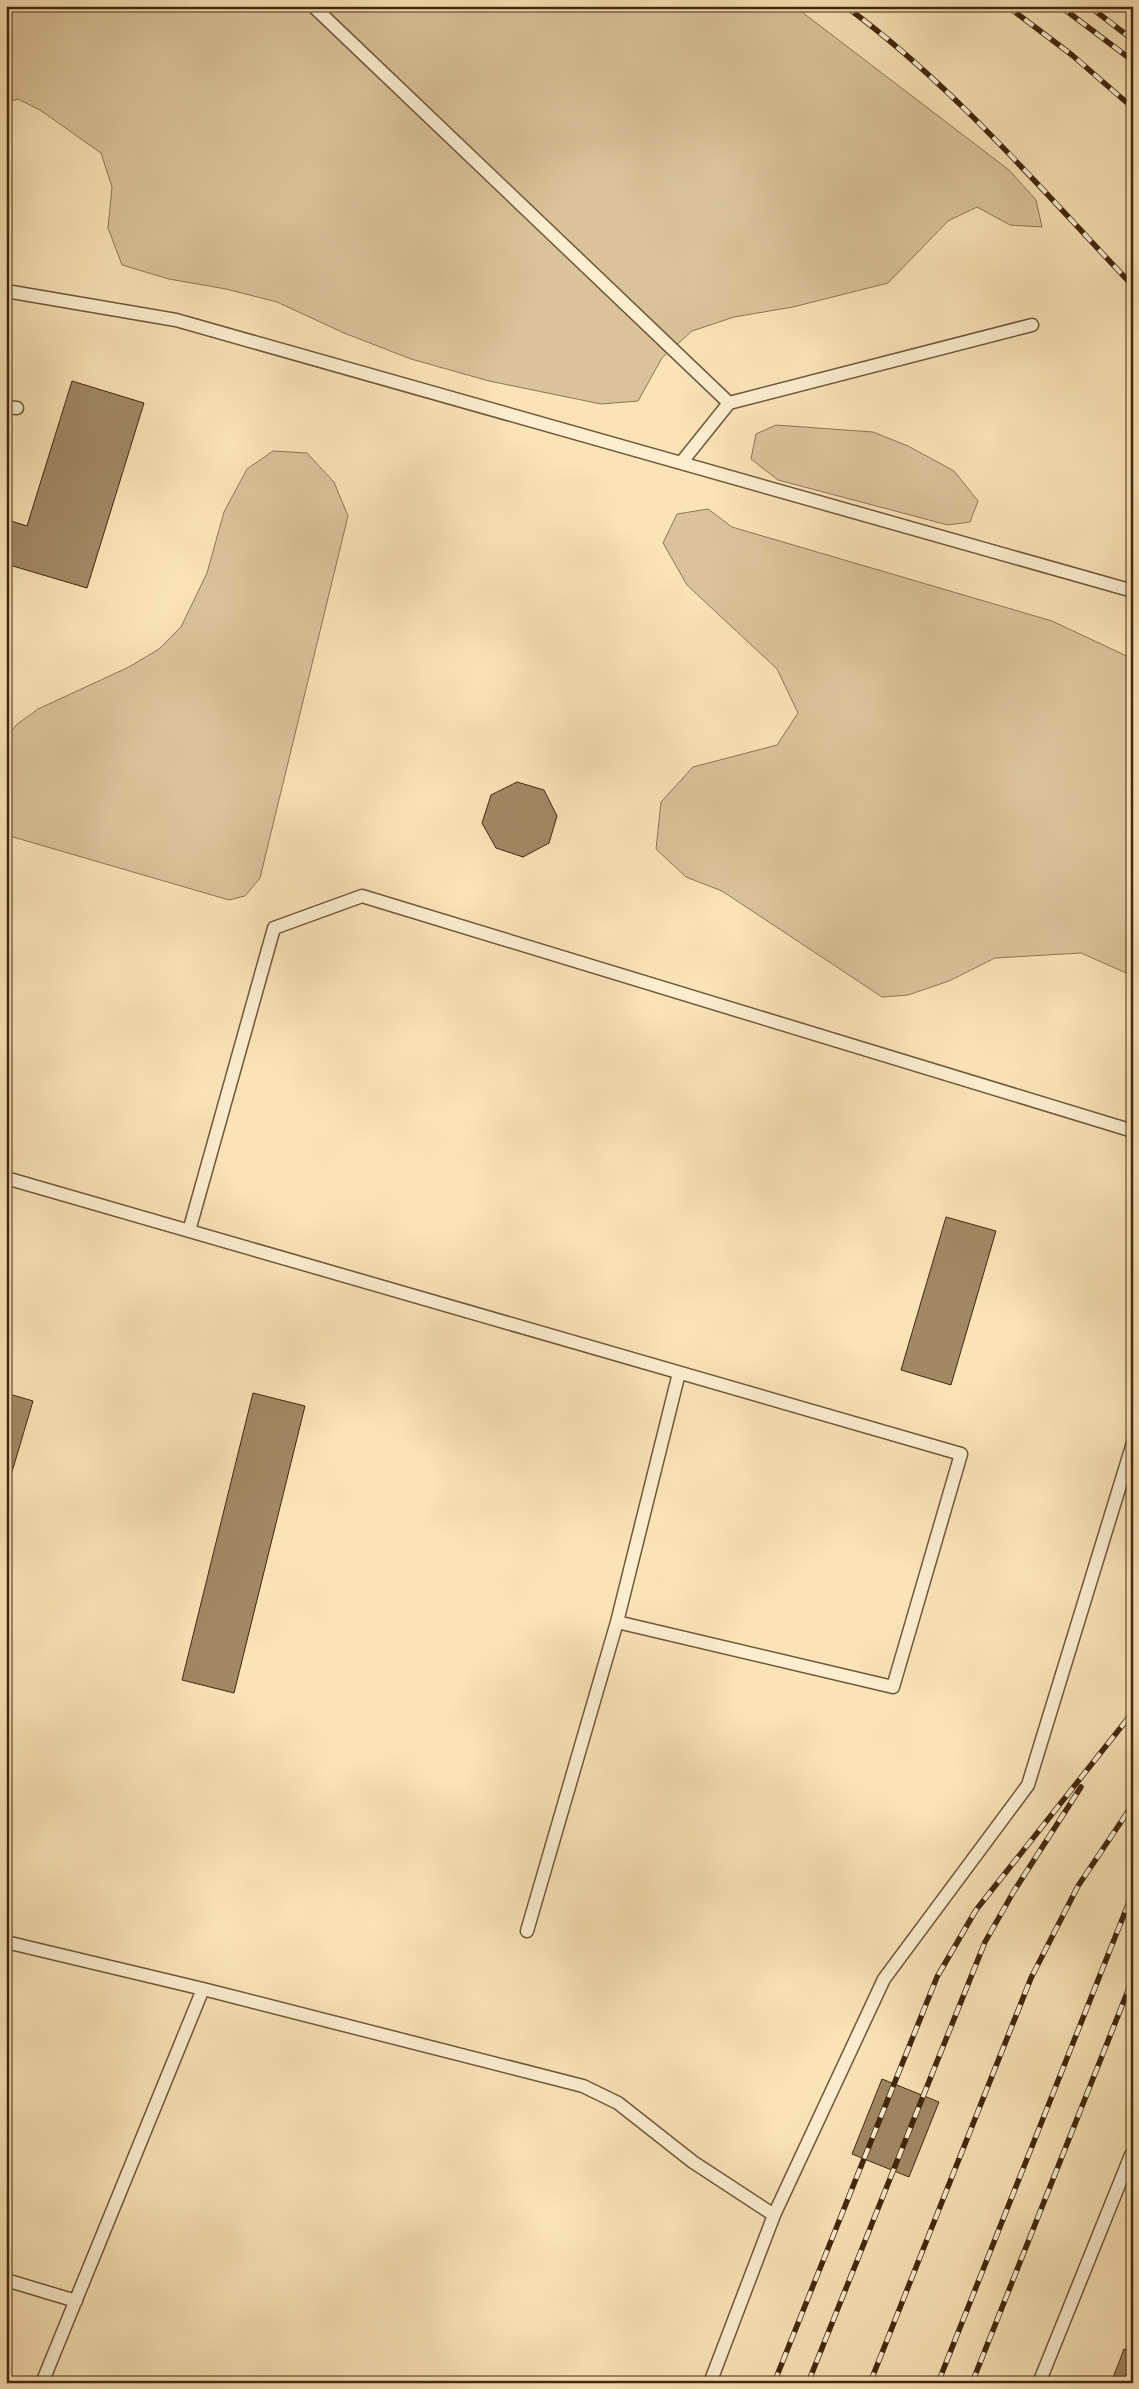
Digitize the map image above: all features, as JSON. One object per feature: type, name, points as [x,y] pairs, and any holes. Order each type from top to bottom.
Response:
[{"type":"lane","points":[[313,6],[729,403]]},
{"type":"lane","points":[[6,291],[176,320],[1133,591]]},
{"type":"lane","points":[[682,463],[729,403],[1032,325]]},
{"type":"lane","points":[[189,1231],[274,928],[362,896],[1133,1131]]},
{"type":"lane","points":[[6,1178],[961,1454],[893,1687],[617,1622]]},
{"type":"lane","points":[[527,1931],[617,1622],[679,1373]]},
{"type":"lane","points":[[710,2383],[774,2215],[884,1979],[1028,1786],[1133,1443]]},
{"type":"lane","points":[[6,1942],[203,1989],[583,2086],[618,2103],[693,2162],[774,2215]]},
{"type":"lane","points":[[42,2383],[203,1989]]},
{"type":"lane","points":[[1039,2383],[1131,2155],[1133,2156]]},
{"type":"lane","points":[[6,2280],[76,2301]]},
{"type":"shaded area","points":[[6,6],[794,6],[1009,170],[1036,200],[1042,227],[1010,225],[977,207],[948,221],[888,283],[793,307],[734,317],[692,331],[662,358],[638,401],[601,404],[489,381],[411,359],[344,333],[277,302],[226,289],[169,279],[122,265],[108,228],[112,187],[101,153],[40,110],[18,99],[6,103]]},
{"type":"shaded area","points":[[776,425],[873,432],[908,446],[954,471],[978,501],[970,522],[948,525],[778,480],[751,459],[756,434]]},
{"type":"shaded area","points":[[273,451],[307,453],[334,482],[348,516],[260,878],[245,896],[229,900],[13,837],[6,832],[6,739],[16,725],[38,709],[129,667],[159,649],[181,627],[207,573],[224,512],[247,469]]},
{"type":"shaded area","points":[[708,509],[732,527],[1052,621],[1133,659],[1133,976],[1081,953],[995,958],[949,981],[908,995],[882,997],[722,891],[686,877],[656,849],[661,802],[693,767],[777,745],[798,713],[777,669],[687,585],[663,543],[677,514]]},
{"type":"building","points":[[72,381],[144,403],[87,588],[6,564],[6,526],[8,520],[27,526]]},
{"type":"building","points":[[517,782],[544,790],[557,816],[549,843],[523,857],[496,848],[482,823],[491,795]]},
{"type":"building","points":[[946,1217],[996,1231],[951,1385],[901,1370]]},
{"type":"building","points":[[6,1393],[33,1401],[6,1492]]},
{"type":"building","points":[[253,1393],[305,1406],[234,1693],[182,1680]]},
{"type":"building","points":[[882,2079],[939,2102],[909,2177],[852,2154]]},
{"type":"building","points":[[1124,2349],[1133,2352],[1133,2383],[1111,2383]]},
{"type":"railway","points":[[845,6],[923,69],[995,139],[1133,286]]},
{"type":"railway","points":[[1007,6],[1072,55],[1133,108]]},
{"type":"railway","points":[[1060,6],[1133,61]]},
{"type":"railway","points":[[1089,6],[1133,40]]},
{"type":"railway","points":[[774,2383],[937,1977],[976,1910],[1133,1712]]},
{"type":"railway","points":[[808,2383],[985,1942],[1014,1891],[1081,1787]]},
{"type":"railway","points":[[870,2383],[1031,1978],[1078,1886],[1133,1804]]},
{"type":"railway","points":[[938,2383],[1133,1892]]},
{"type":"railway","points":[[972,2383],[1133,1978]]}]
